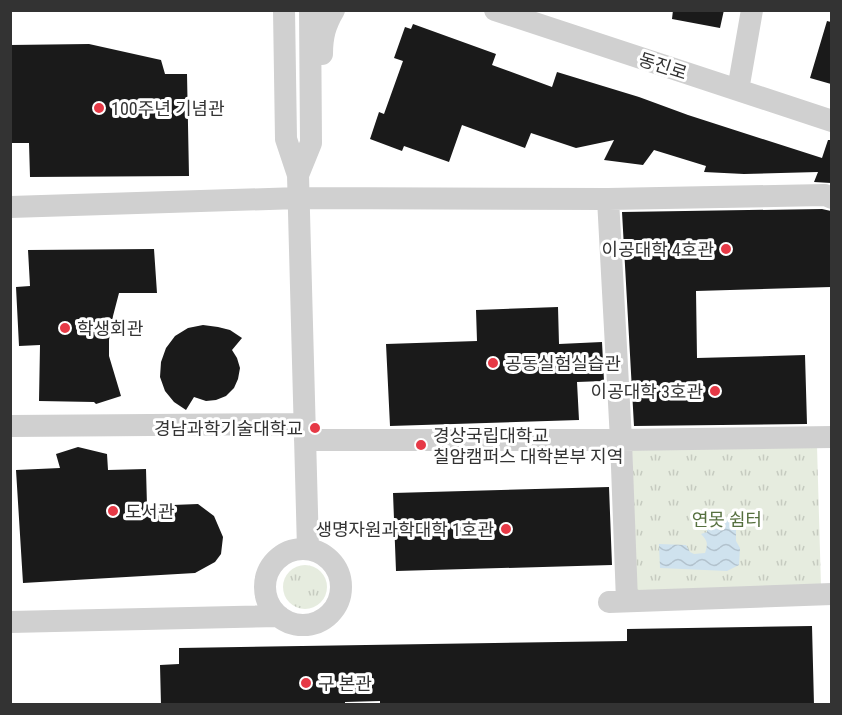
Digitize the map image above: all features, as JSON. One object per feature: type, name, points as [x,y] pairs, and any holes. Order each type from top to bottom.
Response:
[{"type":"street","points":[[269,10],[274,24],[284,88]]},
{"type":"street","points":[[284,10],[286,140],[298,175],[308,549]]},
{"type":"street","points":[[298,175],[311,143],[310,10]]},
{"type":"street","points":[[310,89],[321,66],[322,36],[334,10]]},
{"type":"street","name":"동진로","points":[[495,10],[831,121]]},
{"type":"street","points":[[738,90],[752,10]]},
{"type":"street","points":[[10,207],[299,198],[608,199],[825,195],[831,198]]},
{"type":"street","points":[[608,199],[621,440],[618,602],[831,594]]},
{"type":"street","points":[[10,426],[621,440],[831,437]]},
{"type":"street","points":[[308,549],[320,553],[331,561],[338,571],[342,584],[335,608],[315,623],[302,625],[279,616],[271,607],[266,595],[265,583],[268,572],[285,554],[308,549]]},
{"type":"street","points":[[10,622],[279,616]]},
{"type":"green space","name":"연못 쉼터","points":[[817,446],[821,587],[636,592],[632,450]]},
{"type":"green space","points":[[305,565],[314,566],[321,571],[326,578],[326,596],[321,603],[314,608],[305,609],[296,608],[289,603],[284,596],[283,587],[284,578],[289,571],[296,566]]},
{"type":"water","points":[[706,517],[736,518],[736,541],[740,548],[739,565],[727,571],[660,568],[659,544],[686,545],[694,554],[705,553],[707,543],[701,534],[707,532]]},
{"type":"building","points":[[673,10],[724,10],[720,28],[672,19]]},
{"type":"building","points":[[827,21],[831,22],[831,84],[810,78]]},
{"type":"building","points":[[413,24],[496,54],[492,65],[552,87],[557,72],[822,158],[828,140],[831,140],[831,183],[814,182],[818,172],[744,174],[704,172],[706,166],[654,150],[643,165],[604,160],[614,140],[576,148],[531,133],[525,148],[462,125],[449,162],[404,146],[402,151],[370,139],[379,112],[384,114],[403,61],[394,58],[405,27],[411,29]]},
{"type":"building","name":"100주년 기념관","points":[[89,44],[161,60],[165,74],[187,74],[189,176],[30,177],[29,143],[10,143],[10,45]]},
{"type":"building","points":[[822,209],[831,211],[831,287],[696,291],[697,358],[805,355],[807,424],[634,426],[622,212]]},
{"type":"building","name":"학생회관","points":[[154,249],[157,293],[119,293],[113,316],[109,356],[121,396],[96,404],[94,402],[39,401],[40,345],[19,346],[16,287],[30,286],[28,250]]},
{"type":"building","name":"공동실험실습관","points":[[558,307],[559,344],[602,342],[604,381],[577,382],[579,420],[390,426],[386,344],[477,341],[476,310]]},
{"type":"building","points":[[203,325],[230,330],[242,338],[232,350],[240,368],[238,379],[234,388],[226,396],[206,401],[194,397],[186,410],[174,402],[165,391],[160,377],[161,362],[166,348],[175,336],[188,328]]},
{"type":"building","name":"도서관","points":[[78,447],[107,454],[108,470],[146,469],[147,506],[198,504],[214,516],[223,537],[221,554],[215,562],[195,573],[23,583],[16,470],[60,468],[56,454]]},
{"type":"building","name":"생명자원과학대학 1호관","points":[[609,487],[612,565],[396,571],[393,493]]},
{"type":"building","points":[[812,626],[814,705],[380,705],[380,701],[345,702],[345,705],[161,705],[160,665],[179,664],[179,648],[627,641],[627,629]]},
{"type":"place","name":"100주년 기념관","points":[[99,108]]},
{"type":"place","name":"이공대학 4호관","points":[[726,249]]},
{"type":"place","name":"학생회관","points":[[65,328]]},
{"type":"place","name":"공동실험실습관","points":[[493,363]]},
{"type":"place","name":"이공대학 3호관","points":[[715,391]]},
{"type":"place","name":"경남과학기술대학교","points":[[315,428]]},
{"type":"place","name":"경상국립대학교 칠암캠퍼스 대학본부 지역","points":[[421,445]]},
{"type":"place","name":"도서관","points":[[113,511]]},
{"type":"place","name":"생명자원과학대학 1호관","points":[[506,529]]},
{"type":"place","name":"구 본관","points":[[306,683]]}]
